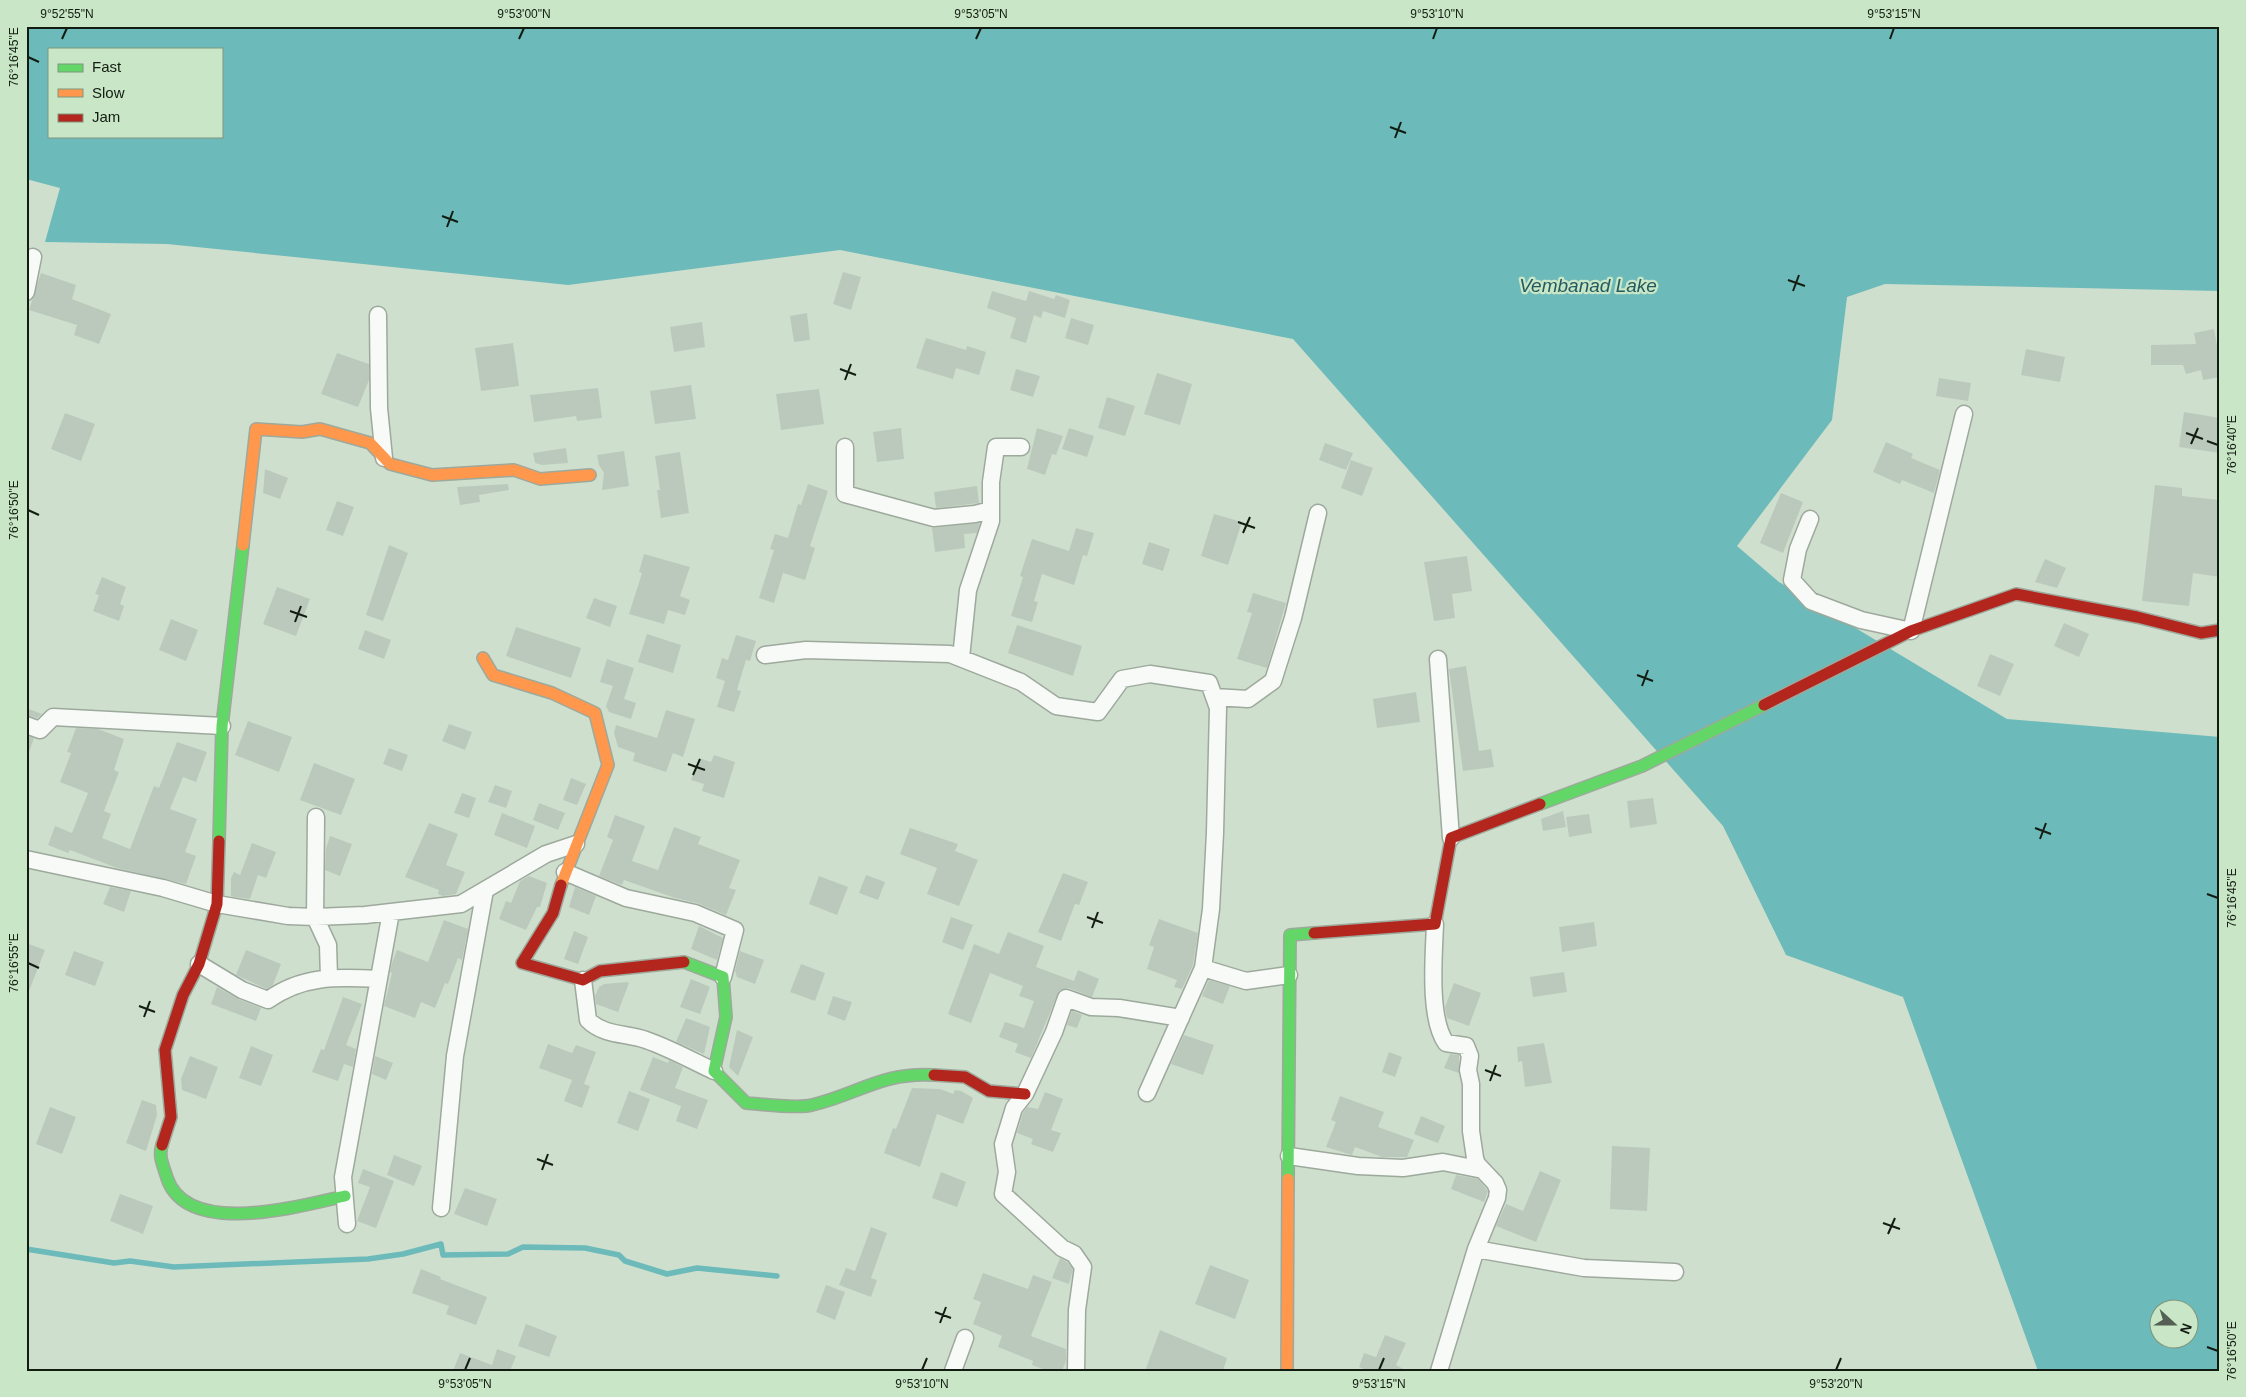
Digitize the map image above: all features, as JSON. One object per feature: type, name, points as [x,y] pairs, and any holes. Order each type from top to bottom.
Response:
[{"type":"street","points":[[26,292],[33,257]]},
{"type":"street","points":[[378,315],[379,408],[384,458]]},
{"type":"street","points":[[1911,631],[1964,414]]},
{"type":"street","points":[[344,1196],[301,1206],[228,1215],[194,1208],[171,1190],[159,1154],[171,1118],[165,1050],[183,994],[199,964],[217,904],[222,726],[256,430],[302,432],[320,430],[370,443],[390,464],[432,475],[514,470],[540,479],[590,475]]},
{"type":"street","points":[[845,446],[844,494],[934,518],[975,514],[991,510]]},
{"type":"street","points":[[961,658],[968,590],[991,521],[991,482],[996,447],[1021,447]]},
{"type":"street","points":[[1214,697],[1248,699],[1273,681],[1292,618],[1318,513]]},
{"type":"street","points":[[1810,519],[1798,548],[1792,580],[1811,601],[1861,620],[1911,631]]},
{"type":"street","points":[[1451,838],[1642,766],[1911,631],[2016,594],[2137,617],[2201,633],[2220,630]]},
{"type":"street","points":[[765,655],[806,650],[950,654],[1021,682],[1056,706],[1098,712],[1122,679],[1150,674],[1209,683],[1218,708],[1216,833],[1211,909],[1203,968],[1147,1093]]},
{"type":"street","points":[[483,658],[493,675],[552,693],[595,713],[608,766],[565,872],[553,913],[522,963],[583,980],[600,970],[686,962],[723,977]]},
{"type":"street","points":[[1438,659],[1451,838],[1436,924],[1432,973],[1438,1023],[1446,1043],[1466,1046],[1470,1056],[1468,1070],[1471,1084],[1471,1131],[1475,1158],[1477,1164],[1495,1183],[1498,1190],[1497,1198],[1476,1249],[1439,1371]]},
{"type":"street","points":[[26,725],[40,730],[54,717],[80,717],[222,726]]},
{"type":"street","points":[[316,817],[315,917],[328,945],[329,978]]},
{"type":"street","points":[[26,859],[128,880],[217,904],[288,916],[315,917],[390,912],[461,904],[546,854],[576,844]]},
{"type":"street","points":[[565,872],[626,898],[695,913],[735,930],[723,977],[726,1017],[714,1071]]},
{"type":"street","points":[[441,1208],[456,1056],[484,890]]},
{"type":"street","points":[[347,1224],[343,1177],[390,912]]},
{"type":"street","points":[[1287,1371],[1290,935],[1436,924]]},
{"type":"street","points":[[199,964],[242,990],[268,1000],[284,988],[314,980],[329,978],[379,979]]},
{"type":"street","points":[[1203,968],[1246,981],[1289,975]]},
{"type":"street","points":[[583,980],[588,1020],[594,1026],[601,1030],[646,1040],[714,1071],[746,1103],[810,1106],[877,1081],[910,1074],[965,1078],[989,1091],[1025,1094]]},
{"type":"street","points":[[1076,1371],[1077,1310],[1083,1267],[1074,1254],[1062,1248],[1003,1194],[1007,1172],[1003,1144],[1014,1108],[1025,1094],[1054,1032],[1066,998],[1091,1007],[1120,1008],[1181,1018]]},
{"type":"street","points":[[1288,1156],[1358,1166],[1403,1168],[1443,1162],[1483,1170]]},
{"type":"street","points":[[1476,1249],[1584,1268],[1675,1272]]},
{"type":"street","points":[[953,1371],[965,1338]]},
{"type":"water","name":"Vembanad Lake","points":[[26,26],[2220,26],[2220,291],[1885,284],[1847,297],[1832,420],[1737,546],[1779,582],[2007,719],[2220,737],[2220,1371],[2038,1371],[1903,997],[1786,955],[1723,826],[1293,339],[840,250],[568,285],[167,244],[45,242],[60,188],[26,179]]},
{"type":"building","points":[[843,272],[861,277],[851,310],[833,304]]},
{"type":"building","points":[[41,273],[76,285],[72,299],[111,314],[99,344],[74,335],[77,325],[29,310]]},
{"type":"building","points":[[992,291],[1026,301],[1029,291],[1054,299],[1056,295],[1070,300],[1065,318],[1043,311],[1041,318],[1034,315],[1026,343],[1010,338],[1016,318],[987,308]]},
{"type":"building","points":[[807,313],[810,340],[794,342],[790,316]]},
{"type":"building","points":[[1071,318],[1094,325],[1088,345],[1065,338]]},
{"type":"building","points":[[702,322],[705,347],[674,352],[670,327]]},
{"type":"building","points":[[2214,329],[2220,362],[2220,377],[2203,380],[2201,370],[2186,374],[2183,365],[2151,365],[2151,345],[2196,344],[2194,333]]},
{"type":"building","points":[[926,338],[966,350],[967,346],[986,352],[979,375],[956,368],[953,379],[916,368]]},
{"type":"building","points":[[513,343],[519,386],[481,391],[475,348]]},
{"type":"building","points":[[2026,349],[2065,357],[2060,382],[2021,375]]},
{"type":"building","points":[[337,353],[369,364],[369,380],[358,407],[321,394]]},
{"type":"building","points":[[1016,369],[1040,376],[1033,397],[1010,390]]},
{"type":"building","points":[[1157,373],[1192,384],[1180,425],[1144,414]]},
{"type":"building","points":[[1939,378],[1971,383],[1968,401],[1936,396]]},
{"type":"building","points":[[691,385],[696,419],[655,424],[650,391]]},
{"type":"building","points":[[598,388],[602,418],[577,421],[576,416],[534,422],[530,395]]},
{"type":"building","points":[[819,389],[824,424],[781,430],[776,394]]},
{"type":"building","points":[[1107,397],[1135,406],[1125,436],[1098,428]]},
{"type":"building","points":[[2184,412],[2220,418],[2220,453],[2179,447]]},
{"type":"building","points":[[65,413],[95,424],[81,461],[51,449]]},
{"type":"building","points":[[901,428],[904,459],[877,462],[873,432]]},
{"type":"building","points":[[1037,428],[1063,436],[1056,455],[1052,454],[1045,475],[1027,469]]},
{"type":"building","points":[[1069,428],[1094,436],[1087,457],[1062,449]]},
{"type":"building","points":[[1886,442],[1913,454],[1911,458],[1940,470],[1934,493],[1902,480],[1900,484],[1873,472]]},
{"type":"building","points":[[1325,443],[1353,453],[1346,470],[1319,460]]},
{"type":"building","points":[[566,448],[568,463],[542,465],[535,463],[533,453]]},
{"type":"building","points":[[624,451],[629,486],[602,490],[604,473],[599,465],[597,455]]},
{"type":"building","points":[[680,452],[689,513],[661,518],[657,490],[660,490],[655,456]]},
{"type":"building","points":[[1351,460],[1373,468],[1362,496],[1341,488]]},
{"type":"building","points":[[265,469],[288,478],[280,499],[263,493]]},
{"type":"building","points":[[508,484],[509,490],[479,495],[480,502],[460,505],[457,487]]},
{"type":"building","points":[[808,484],[828,491],[810,546],[815,548],[805,580],[783,573],[774,603],[759,598],[774,550],[770,549],[775,534],[788,538],[798,504],[801,505]]},
{"type":"building","points":[[2155,485],[2182,488],[2182,496],[2220,500],[2220,577],[2193,573],[2189,606],[2142,601]]},
{"type":"building","points":[[977,486],[979,503],[936,508],[934,492]]},
{"type":"building","points":[[1781,493],[1803,502],[1783,553],[1760,543]]},
{"type":"building","points":[[337,501],[354,507],[343,536],[326,530]]},
{"type":"building","points":[[1214,514],[1242,522],[1228,565],[1201,556]]},
{"type":"building","points":[[980,523],[977,533],[964,534],[965,548],[935,552],[932,528]]},
{"type":"building","points":[[1076,528],[1094,533],[1087,556],[1083,555],[1074,585],[1042,574],[1034,601],[1038,602],[1032,622],[1011,616],[1023,577],[1020,576],[1032,539],[1069,551]]},
{"type":"building","points":[[1149,542],[1170,549],[1163,571],[1142,564]]},
{"type":"building","points":[[389,545],[408,553],[383,621],[366,615]]},
{"type":"building","points":[[644,554],[690,567],[680,596],[690,600],[685,615],[668,610],[664,624],[629,614],[642,573],[639,572]]},
{"type":"building","points":[[1467,556],[1472,591],[1452,594],[1455,618],[1434,621],[1424,562]]},
{"type":"building","points":[[2045,559],[2066,568],[2057,588],[2035,582]]},
{"type":"building","points":[[102,577],[126,587],[120,604],[124,606],[119,621],[93,611],[99,595],[95,594]]},
{"type":"building","points":[[277,587],[310,599],[296,636],[263,624]]},
{"type":"building","points":[[1253,593],[1286,603],[1267,668],[1237,659],[1252,613],[1247,612]]},
{"type":"building","points":[[594,598],[617,606],[610,627],[586,618]]},
{"type":"building","points":[[171,619],[198,630],[186,661],[159,650]]},
{"type":"building","points":[[2064,623],[2089,634],[2079,657],[2054,646]]},
{"type":"building","points":[[1017,625],[1082,646],[1073,676],[1008,653]]},
{"type":"building","points":[[516,627],[581,648],[571,678],[506,656]]},
{"type":"building","points":[[365,630],[391,640],[384,659],[358,649]]},
{"type":"building","points":[[647,634],[681,645],[673,673],[638,662]]},
{"type":"building","points":[[736,635],[756,641],[750,661],[746,660],[737,690],[741,691],[734,712],[717,707],[725,681],[716,678],[722,658],[728,660]]},
{"type":"building","points":[[1990,654],[2014,664],[2000,696],[1977,686]]},
{"type":"building","points":[[607,659],[634,668],[624,699],[636,703],[631,719],[609,712],[606,706],[613,686],[600,682]]},
{"type":"building","points":[[1466,666],[1479,751],[1491,749],[1494,767],[1463,771],[1449,669]]},
{"type":"building","points":[[1416,692],[1420,722],[1377,728],[1373,699]]},
{"type":"building","points":[[26,708],[42,714],[37,718],[26,715]]},
{"type":"building","points":[[666,710],[695,719],[683,757],[673,753],[666,772],[633,761],[635,753],[618,747],[614,733],[616,725],[657,738]]},
{"type":"building","points":[[248,721],[292,737],[279,772],[235,755]]},
{"type":"building","points":[[449,724],[472,732],[465,750],[442,741]]},
{"type":"building","points":[[76,728],[98,729],[124,739],[114,770],[119,772],[104,811],[111,814],[102,838],[130,849],[154,786],[159,788],[177,742],[207,752],[196,782],[183,777],[170,809],[197,819],[185,852],[196,856],[186,884],[117,868],[70,850],[68,853],[48,845],[55,826],[72,833],[88,793],[60,782],[71,753],[67,752]]},
{"type":"building","points":[[26,736],[34,738],[28,755],[26,754]]},
{"type":"building","points":[[389,748],[408,755],[402,771],[383,764]]},
{"type":"building","points":[[714,755],[735,762],[724,798],[702,791],[704,784],[691,780],[699,758],[711,762]]},
{"type":"building","points":[[314,763],[355,779],[341,815],[300,800]]},
{"type":"building","points":[[571,778],[586,784],[577,805],[563,800]]},
{"type":"building","points":[[495,785],[512,791],[506,808],[488,802]]},
{"type":"building","points":[[462,793],[476,798],[469,818],[454,813]]},
{"type":"building","points":[[1653,798],[1657,824],[1630,828],[1627,801]]},
{"type":"building","points":[[539,803],[565,813],[558,830],[533,820]]},
{"type":"building","points":[[1563,811],[1566,827],[1543,831],[1541,819]]},
{"type":"building","points":[[502,813],[535,826],[527,848],[494,835]]},
{"type":"building","points":[[1589,814],[1592,833],[1569,837],[1566,817]]},
{"type":"building","points":[[615,815],[645,826],[632,861],[658,870],[674,827],[701,837],[698,844],[740,860],[729,888],[736,890],[726,915],[697,903],[675,898],[624,880],[622,885],[599,876],[613,840],[607,837]]},
{"type":"building","points":[[429,823],[458,834],[446,865],[465,872],[456,894],[443,896],[438,894],[439,890],[405,877]]},
{"type":"building","points":[[910,828],[958,844],[955,851],[978,860],[959,906],[927,894],[937,868],[900,854]]},
{"type":"building","points":[[330,836],[352,844],[340,876],[325,870],[326,848]]},
{"type":"building","points":[[252,843],[276,852],[266,878],[258,875],[250,899],[231,896],[231,878],[234,872],[240,875]]},
{"type":"building","points":[[1063,873],[1088,882],[1079,905],[1075,904],[1061,941],[1038,932]]},
{"type":"building","points":[[866,875],[885,882],[878,900],[859,893]]},
{"type":"building","points":[[529,876],[547,883],[540,907],[537,907],[526,930],[499,919],[506,901],[511,903],[520,881]]},
{"type":"building","points":[[819,876],[848,887],[837,915],[809,904]]},
{"type":"building","points":[[110,887],[131,891],[124,912],[103,904]]},
{"type":"building","points":[[575,887],[596,896],[589,915],[569,907]]},
{"type":"building","points":[[951,917],[973,925],[963,950],[942,942]]},
{"type":"building","points":[[1159,919],[1198,933],[1193,965],[1182,989],[1174,987],[1177,980],[1147,969],[1154,947],[1149,945]]},
{"type":"building","points":[[444,920],[468,929],[462,960],[458,958],[448,984],[445,983],[435,1008],[421,1002],[415,1018],[384,1006],[392,973],[390,972],[392,963],[397,950],[428,962]]},
{"type":"building","points":[[1594,922],[1597,946],[1562,952],[1559,927]]},
{"type":"building","points":[[699,926],[723,938],[717,960],[691,949]]},
{"type":"building","points":[[574,931],[588,937],[578,964],[564,959]]},
{"type":"building","points":[[1008,932],[1044,946],[1036,967],[1074,981],[1078,970],[1099,979],[1092,997],[1069,988],[1059,991],[1031,1058],[1015,1052],[1018,1044],[999,1037],[1005,1022],[1024,1028],[1034,1001],[1019,996],[1023,986],[990,973],[971,1023],[948,1014],[974,944],[999,954]]},
{"type":"building","points":[[26,943],[45,950],[27,996],[26,996]]},
{"type":"building","points":[[246,950],[281,964],[273,985],[267,989],[236,975]]},
{"type":"building","points":[[74,951],[104,962],[95,986],[65,975]]},
{"type":"building","points":[[740,951],[764,960],[755,984],[737,977],[735,971]]},
{"type":"building","points":[[801,964],[825,973],[815,1001],[790,992]]},
{"type":"building","points":[[1564,972],[1567,992],[1533,997],[1530,977]]},
{"type":"building","points":[[691,979],[710,987],[700,1014],[680,1007]]},
{"type":"building","points":[[1209,980],[1230,986],[1223,1004],[1202,996]]},
{"type":"building","points":[[629,983],[618,1012],[596,1004],[595,996],[599,987],[604,984]]},
{"type":"building","points":[[1454,983],[1481,993],[1469,1026],[1447,1018],[1445,1007]]},
{"type":"building","points":[[217,987],[238,999],[261,1008],[256,1021],[211,1004]]},
{"type":"building","points":[[833,996],[852,1002],[845,1021],[827,1014]]},
{"type":"building","points":[[343,997],[362,1004],[346,1045],[356,1049],[353,1067],[344,1064],[338,1081],[312,1072],[321,1049],[324,1050]]},
{"type":"building","points":[[1072,1011],[1082,1015],[1077,1028],[1067,1025]]},
{"type":"building","points":[[686,1018],[710,1027],[704,1054],[676,1042]]},
{"type":"building","points":[[737,1030],[753,1037],[738,1076],[729,1067]]},
{"type":"building","points":[[1184,1035],[1214,1045],[1203,1075],[1171,1064]]},
{"type":"building","points":[[1544,1043],[1552,1083],[1525,1087],[1522,1061],[1518,1062],[1517,1047]]},
{"type":"building","points":[[548,1044],[572,1053],[576,1045],[596,1052],[584,1084],[590,1086],[582,1108],[564,1101],[572,1080],[539,1068]]},
{"type":"building","points":[[251,1046],[273,1055],[261,1086],[239,1078]]},
{"type":"building","points":[[1389,1052],[1402,1057],[1395,1077],[1382,1072]]},
{"type":"building","points":[[1450,1054],[1459,1055],[1459,1073],[1444,1068]]},
{"type":"building","points":[[190,1056],[218,1067],[206,1099],[182,1090],[181,1079]]},
{"type":"building","points":[[375,1056],[393,1063],[386,1080],[372,1074]]},
{"type":"building","points":[[653,1057],[668,1063],[669,1060],[683,1067],[675,1088],[708,1100],[697,1129],[676,1121],[681,1106],[640,1090]]},
{"type":"building","points":[[912,1088],[940,1089],[953,1094],[955,1090],[961,1091],[973,1098],[963,1124],[937,1114],[920,1167],[884,1153],[893,1128],[896,1129]]},
{"type":"building","points":[[629,1091],[650,1099],[638,1131],[617,1123]]},
{"type":"building","points":[[1045,1092],[1063,1099],[1051,1130],[1061,1133],[1053,1152],[1031,1144],[1033,1139],[1017,1133],[1023,1113],[1027,1107],[1038,1109]]},
{"type":"building","points":[[1340,1096],[1384,1112],[1378,1127],[1414,1140],[1407,1157],[1382,1157],[1355,1147],[1352,1155],[1326,1147],[1336,1122],[1331,1120]]},
{"type":"building","points":[[142,1100],[156,1105],[157,1115],[146,1151],[126,1143]]},
{"type":"building","points":[[50,1107],[76,1117],[62,1154],[36,1144]]},
{"type":"building","points":[[1421,1116],[1445,1126],[1438,1143],[1414,1134]]},
{"type":"building","points":[[1612,1146],[1650,1148],[1647,1211],[1610,1209]]},
{"type":"building","points":[[394,1155],[422,1166],[414,1186],[387,1175]]},
{"type":"building","points":[[363,1169],[394,1181],[376,1228],[357,1221],[370,1187],[358,1183]]},
{"type":"building","points":[[1540,1171],[1561,1180],[1536,1242],[1496,1226],[1506,1204],[1523,1211]]},
{"type":"building","points":[[941,1172],[966,1182],[957,1207],[932,1198]]},
{"type":"building","points":[[1456,1175],[1478,1179],[1488,1191],[1484,1202],[1451,1189]]},
{"type":"building","points":[[465,1188],[497,1199],[487,1226],[454,1214]]},
{"type":"building","points":[[120,1194],[153,1206],[143,1234],[110,1221]]},
{"type":"building","points":[[871,1227],[887,1233],[871,1278],[877,1280],[871,1297],[839,1285],[846,1268],[855,1271]]},
{"type":"building","points":[[1060,1258],[1073,1269],[1069,1284],[1052,1278]]},
{"type":"building","points":[[1210,1265],[1249,1280],[1235,1319],[1195,1304]]},
{"type":"building","points":[[421,1269],[441,1277],[440,1279],[487,1297],[476,1325],[446,1314],[449,1306],[412,1293]]},
{"type":"building","points":[[983,1273],[1028,1289],[1033,1275],[1052,1282],[1031,1336],[1066,1349],[1066,1361],[1062,1371],[1048,1371],[1032,1365],[1033,1361],[998,1347],[1002,1336],[973,1324],[981,1302],[973,1299]]},
{"type":"building","points":[[826,1285],[845,1292],[835,1320],[816,1312]]},
{"type":"building","points":[[526,1324],[557,1336],[549,1357],[518,1346]]},
{"type":"building","points":[[1160,1330],[1227,1358],[1223,1371],[1145,1371]]},
{"type":"building","points":[[1385,1335],[1406,1343],[1396,1365],[1407,1371],[1369,1371],[1359,1367],[1364,1353],[1376,1357]]},
{"type":"building","points":[[497,1349],[516,1356],[510,1371],[453,1371],[460,1353],[492,1365]]},
{"type":"waterway","points":[[26,1249],[114,1263],[130,1261],[174,1267],[368,1259],[403,1254],[441,1244],[443,1255],[508,1254],[523,1247],[585,1248],[619,1255],[625,1261],[667,1274],[697,1268],[777,1276]]},
{"type":"traffic: fast","points":[[219,841],[222,726],[243,545]]},
{"type":"traffic: fast","points":[[1540,804],[1642,766],[1764,705]]},
{"type":"traffic: fast","points":[[1288,1179],[1290,935],[1314,933]]},
{"type":"traffic: fast","points":[[684,962],[723,977],[726,1017],[714,1071],[746,1103],[806,1106],[829,1100],[884,1080],[915,1075],[934,1075]]},
{"type":"traffic: fast","points":[[162,1145],[161,1158],[167,1178],[179,1196],[197,1208],[220,1213],[274,1211],[345,1196]]},
{"type":"traffic: slow","points":[[243,545],[256,429],[302,432],[320,429],[370,443],[390,464],[432,475],[514,470],[540,479],[590,475]]},
{"type":"traffic: slow","points":[[483,658],[493,675],[552,693],[595,713],[608,765],[561,885]]},
{"type":"traffic: slow","points":[[1287,1371],[1288,1179]]},
{"type":"traffic: jam","points":[[1764,705],[1911,631],[2016,594],[2137,617],[2201,633],[2220,630]]},
{"type":"traffic: jam","points":[[1314,933],[1435,924],[1451,838],[1540,804]]},
{"type":"traffic: jam","points":[[162,1145],[171,1117],[165,1050],[183,995],[199,964],[217,904],[219,841]]},
{"type":"traffic: jam","points":[[561,885],[553,913],[522,963],[583,980],[600,971],[684,962]]},
{"type":"traffic: jam","points":[[934,1075],[965,1077],[989,1091],[1025,1094]]}]
